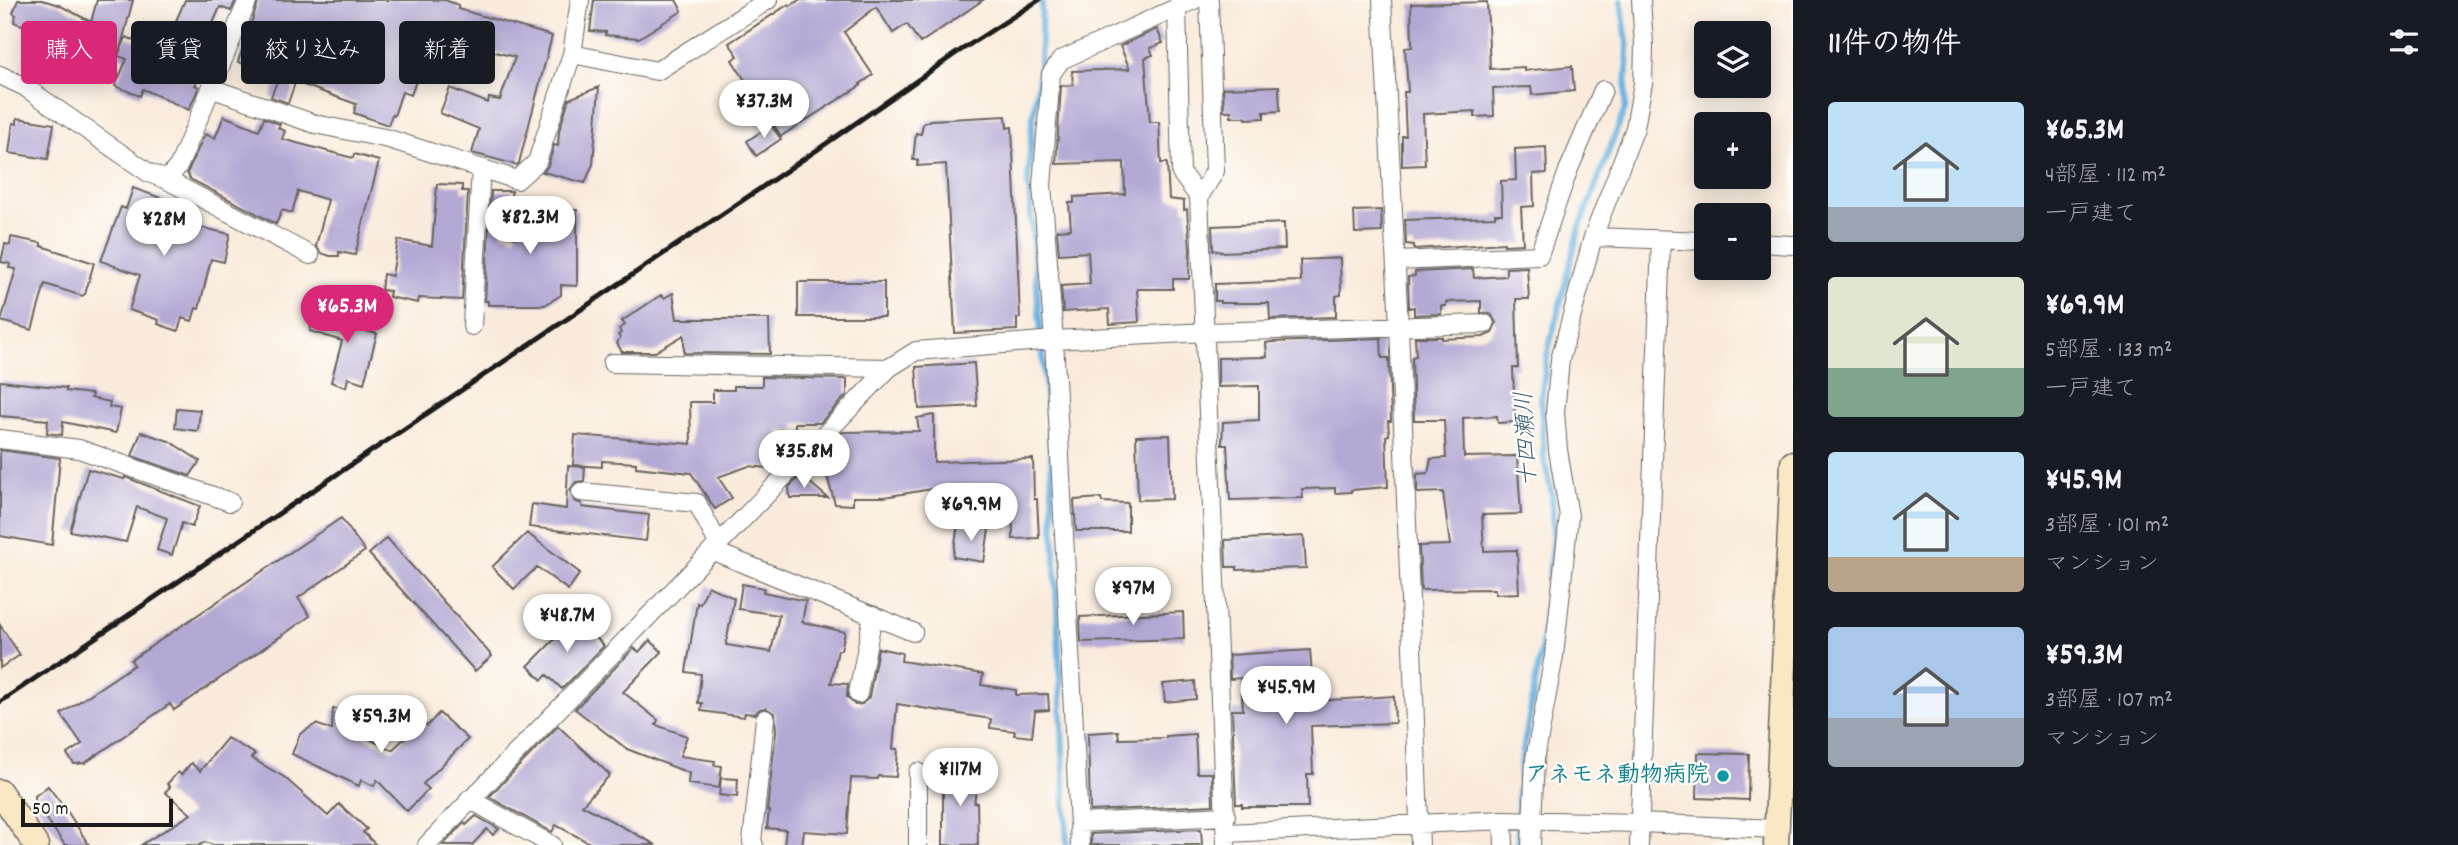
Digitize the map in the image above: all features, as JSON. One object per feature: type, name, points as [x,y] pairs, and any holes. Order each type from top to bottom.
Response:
[{"type":"street","points":[[167,180],[179,165],[248,0]]},
{"type":"street","points":[[212,89],[315,124],[388,139],[517,180],[537,162],[572,54],[580,0]]},
{"type":"street","points":[[572,54],[656,71],[768,0]]},
{"type":"street","points":[[1199,197],[1216,171],[1209,0]]},
{"type":"street","points":[[1382,0],[1399,327],[1420,845]]},
{"type":"street","points":[[1531,845],[1535,759],[1554,656],[1569,516],[1555,412],[1560,360],[1593,237],[1635,128],[1643,83],[1641,0]]},
{"type":"street","points":[[1080,845],[1054,340],[1042,185],[1051,74],[1061,60],[1185,3],[1181,173],[1199,197],[1226,831]]},
{"type":"street","points":[[0,75],[25,87],[149,173],[310,255]]},
{"type":"street","points":[[1396,261],[1539,255],[1568,171],[1603,90]]},
{"type":"street","points":[[472,326],[481,168]]},
{"type":"street","points":[[1593,237],[1694,241]]},
{"type":"street","points":[[1639,845],[1661,240]]},
{"type":"street","points":[[1771,244],[1793,245]]},
{"type":"street","points":[[427,845],[889,368],[916,351],[1206,332],[1485,324]]},
{"type":"street","points":[[612,363],[889,368]]},
{"type":"street","points":[[0,439],[79,449],[230,502]]},
{"type":"street","points":[[1079,823],[1226,831],[1531,820],[1640,823],[1782,834],[1786,799],[1793,463]]},
{"type":"street","points":[[581,492],[697,503],[716,548],[913,632]]},
{"type":"street","points":[[858,694],[873,615]]},
{"type":"street","points":[[754,845],[752,842],[765,719]]},
{"type":"street","points":[[918,772],[918,845]]},
{"type":"street","points":[[0,792],[36,845]]},
{"type":"street","points":[[470,799],[552,845]]},
{"type":"street","points":[[1503,820],[1504,845]]},
{"type":"building","points":[[18,0],[42,0],[59,5],[89,21],[21,21],[21,25],[14,22],[16,15],[13,13]]},
{"type":"building","points":[[97,0],[133,0],[120,50],[117,49],[117,21],[91,21]]},
{"type":"building","points":[[185,0],[236,0],[231,11],[220,7],[214,21],[176,21]]},
{"type":"building","points":[[259,0],[445,0],[458,5],[458,9],[552,36],[519,163],[517,165],[472,153],[479,129],[440,113],[450,88],[488,103],[489,98],[500,100],[515,57],[495,52],[495,21],[399,21],[399,84],[415,84],[411,95],[402,92],[388,125],[354,113],[356,104],[301,84],[385,84],[385,21],[252,21]]},
{"type":"building","points":[[594,0],[676,0],[682,11],[639,38],[605,35],[606,32],[590,31]]},
{"type":"building","points":[[799,0],[983,0],[920,43],[907,24],[893,33],[876,7],[844,32],[873,75],[781,136],[732,60],[738,56],[729,43]]},
{"type":"building","points":[[1487,2],[1490,69],[1524,67],[1524,71],[1572,66],[1574,91],[1532,95],[1531,87],[1493,88],[1494,116],[1475,117],[1475,111],[1423,114],[1425,165],[1402,166],[1402,136],[1406,136],[1404,92],[1408,92],[1405,48],[1412,47],[1411,4]]},
{"type":"building","points":[[1157,29],[1163,43],[1150,48],[1153,55],[1145,58],[1150,122],[1159,122],[1161,163],[1167,163],[1169,199],[1184,201],[1184,210],[1187,209],[1189,279],[1173,279],[1173,289],[1137,289],[1139,322],[1110,324],[1109,309],[1063,312],[1061,286],[1090,284],[1088,252],[1059,254],[1057,230],[1071,229],[1069,203],[1074,203],[1074,197],[1125,194],[1124,162],[1056,164],[1061,86],[1073,85],[1072,71],[1130,69],[1120,46]]},
{"type":"building","points":[[126,37],[131,39],[131,84],[195,84],[199,87],[189,110],[143,89],[140,96],[115,86],[127,59],[118,56]]},
{"type":"building","points":[[276,84],[295,84],[288,103],[271,97]]},
{"type":"building","points":[[1279,86],[1280,111],[1264,112],[1264,118],[1246,119],[1231,117],[1231,111],[1224,111],[1223,88]]},
{"type":"building","points":[[599,87],[593,164],[585,183],[543,172],[548,166],[554,145],[558,146],[559,131],[569,99]]},
{"type":"building","points":[[224,116],[259,130],[264,118],[280,124],[278,128],[285,131],[282,139],[353,158],[354,154],[379,161],[355,255],[339,252],[339,256],[330,256],[321,253],[316,246],[328,200],[298,191],[292,213],[282,210],[276,224],[190,179],[187,173],[205,134],[215,138]]},
{"type":"building","points":[[1006,116],[1007,128],[1012,127],[1020,318],[1017,318],[1017,330],[955,333],[946,164],[917,166],[918,160],[913,160],[916,133],[921,134],[923,124],[930,120]]},
{"type":"building","points":[[17,118],[54,124],[48,159],[9,153],[13,123],[17,124]]},
{"type":"building","points":[[771,125],[781,139],[756,156],[747,141]]},
{"type":"building","points":[[1546,147],[1547,173],[1533,174],[1534,206],[1521,207],[1523,244],[1414,249],[1414,245],[1406,244],[1405,220],[1495,217],[1495,214],[1502,214],[1501,181],[1516,180],[1515,149]]},
{"type":"building","points":[[437,184],[462,185],[462,191],[468,191],[462,300],[419,298],[418,303],[389,297],[390,291],[381,290],[383,274],[392,276],[398,240],[432,246]]},
{"type":"building","points":[[133,188],[164,199],[161,206],[193,217],[190,225],[230,234],[224,262],[211,259],[199,309],[196,308],[192,321],[182,318],[178,331],[158,324],[159,320],[129,310],[140,275],[101,261],[121,207],[126,209]]},
{"type":"building","points":[[491,191],[512,191],[501,233],[515,238],[527,211],[577,210],[577,286],[561,285],[561,295],[545,305],[488,305],[488,301],[485,301]]},
{"type":"building","points":[[1381,210],[1382,232],[1355,233],[1354,211]]},
{"type":"building","points":[[1284,223],[1285,249],[1222,252],[1213,250],[1212,226]]},
{"type":"building","points":[[11,237],[41,243],[41,246],[94,263],[85,294],[82,296],[45,284],[32,330],[1,321],[16,269],[1,262],[5,244],[10,245]]},
{"type":"building","points":[[1340,258],[1341,295],[1336,296],[1336,317],[1270,319],[1269,303],[1215,301],[1215,284],[1301,281],[1300,260]]},
{"type":"building","points":[[1527,267],[1529,299],[1516,299],[1518,368],[1513,368],[1515,422],[1498,423],[1497,416],[1463,418],[1464,457],[1517,456],[1521,514],[1482,515],[1484,551],[1517,550],[1519,593],[1495,594],[1495,589],[1421,590],[1419,546],[1450,545],[1443,492],[1417,493],[1417,474],[1428,473],[1431,459],[1446,458],[1444,420],[1414,420],[1412,357],[1416,356],[1415,337],[1483,337],[1492,333],[1496,323],[1491,314],[1481,313],[1481,301],[1446,302],[1446,306],[1441,306],[1441,314],[1414,315],[1414,307],[1409,308],[1408,277],[1415,276],[1415,272],[1473,269],[1474,278],[1506,276],[1506,268]]},
{"type":"building","points":[[798,282],[884,282],[884,317],[798,317]]},
{"type":"building","points":[[673,293],[677,319],[769,319],[770,354],[684,353],[684,335],[655,352],[622,352],[617,343],[621,333],[619,329],[625,325],[622,321],[661,295],[664,298]]},
{"type":"building","points":[[327,305],[345,310],[343,316],[356,320],[354,328],[377,334],[364,383],[348,378],[346,387],[331,382],[342,341],[310,331],[313,318],[323,320]]},
{"type":"building","points":[[1381,338],[1382,358],[1389,358],[1391,421],[1388,421],[1389,435],[1386,436],[1388,487],[1335,493],[1335,488],[1302,489],[1303,498],[1230,500],[1227,445],[1222,445],[1223,422],[1259,420],[1259,386],[1218,387],[1218,358],[1267,357],[1266,343],[1271,342]]},
{"type":"building","points":[[974,363],[977,406],[919,409],[916,367]]},
{"type":"building","points":[[762,377],[847,379],[847,395],[820,423],[795,423],[795,431],[779,430],[779,448],[771,447],[768,468],[749,466],[718,477],[732,498],[715,509],[691,473],[636,467],[636,463],[602,461],[602,467],[573,465],[575,435],[691,444],[690,402],[713,402],[713,390],[734,390],[734,386],[762,386]]},
{"type":"building","points":[[0,381],[66,388],[66,391],[92,394],[91,398],[110,402],[109,407],[121,409],[116,433],[63,422],[62,435],[47,433],[48,420],[0,416]]},
{"type":"building","points":[[177,408],[200,410],[198,431],[175,428]]},
{"type":"building","points":[[934,415],[934,462],[1033,459],[1039,538],[1013,539],[1012,496],[932,499],[932,489],[884,497],[853,497],[853,505],[835,504],[821,455],[843,432],[919,431],[917,418]]},
{"type":"building","points":[[141,432],[169,441],[200,461],[190,476],[132,456]]},
{"type":"building","points":[[1170,435],[1172,499],[1138,500],[1136,436]]},
{"type":"building","points":[[0,450],[60,458],[52,545],[0,536]]},
{"type":"building","points":[[568,466],[585,467],[584,481],[576,482],[570,490],[574,501],[582,504],[582,507],[649,515],[646,541],[529,527],[532,504],[566,509]]},
{"type":"building","points":[[88,469],[124,479],[125,477],[200,506],[192,527],[182,523],[172,555],[157,550],[167,518],[137,507],[126,542],[70,531]]},
{"type":"building","points":[[801,475],[828,498],[790,498],[789,487]]},
{"type":"building","points":[[1101,498],[1102,502],[1128,503],[1128,531],[1076,531],[1074,500]]},
{"type":"building","points":[[341,518],[365,551],[298,598],[310,616],[174,710],[170,704],[85,763],[74,764],[67,754],[82,744],[61,714],[134,665],[131,660]]},
{"type":"building","points":[[958,524],[989,529],[984,562],[953,557]]},
{"type":"building","points":[[527,533],[580,573],[568,590],[537,567],[514,589],[492,567]]},
{"type":"building","points":[[1304,536],[1306,568],[1237,570],[1237,567],[1226,567],[1225,540]]},
{"type":"building","points":[[387,538],[492,656],[475,671],[369,554]]},
{"type":"building","points":[[742,584],[764,588],[763,592],[806,601],[802,622],[845,632],[831,683],[848,684],[847,697],[855,705],[862,704],[869,697],[878,648],[902,653],[901,661],[983,674],[981,685],[1016,690],[1016,695],[1048,694],[1049,710],[1035,711],[1032,737],[1014,735],[1015,731],[990,728],[991,719],[897,704],[893,749],[898,749],[896,777],[851,778],[847,834],[804,831],[802,845],[784,845],[786,830],[767,828],[776,732],[775,714],[766,708],[755,714],[745,713],[744,717],[701,711],[702,703],[698,703],[701,674],[686,672],[697,603],[700,604],[708,586],[734,598],[726,645],[771,652],[779,615],[738,609]]},
{"type":"building","points":[[1183,612],[1184,639],[1081,642],[1080,617]]},
{"type":"building","points":[[577,617],[604,646],[562,689],[547,675],[542,680],[528,666]]},
{"type":"building","points":[[0,625],[20,655],[0,668]]},
{"type":"building","points":[[650,640],[662,652],[623,692],[658,720],[656,725],[687,736],[680,756],[715,761],[714,765],[722,766],[719,788],[688,784],[689,773],[627,749],[575,709],[634,648],[639,652]]},
{"type":"building","points":[[1310,650],[1314,701],[1394,696],[1395,723],[1311,726],[1313,774],[1307,774],[1308,807],[1242,807],[1242,804],[1236,804],[1232,710],[1243,710],[1241,678],[1230,679],[1229,655]]},
{"type":"building","points":[[1195,681],[1196,699],[1165,702],[1163,684]]},
{"type":"building","points":[[333,709],[351,710],[350,730],[392,750],[422,722],[427,726],[439,713],[468,739],[423,784],[429,789],[407,811],[377,780],[374,786],[361,780],[359,786],[292,754],[300,734],[316,724],[332,730]]},
{"type":"building","points":[[558,726],[610,775],[582,805],[656,845],[593,845],[556,825],[552,832],[489,797]]},
{"type":"building","points":[[1118,731],[1119,739],[1195,734],[1197,773],[1212,773],[1213,805],[1090,811],[1088,733]]},
{"type":"building","points":[[227,738],[255,754],[251,758],[284,777],[328,816],[339,804],[367,829],[363,832],[376,845],[213,845],[205,842],[200,845],[141,845],[191,814],[165,792],[170,787],[167,784],[178,772],[181,775],[191,763],[200,771]]},
{"type":"building","name":"アネモネ動物病院","points":[[1698,753],[1749,754],[1748,800],[1697,798]]},
{"type":"building","points":[[947,767],[979,772],[974,803],[977,803],[978,845],[943,845],[943,793]]},
{"type":"building","points":[[721,778],[738,779],[737,797],[719,795]]},
{"type":"building","points":[[48,786],[89,845],[65,845],[35,803],[35,796]]},
{"type":"building","points":[[476,816],[499,829],[493,835],[487,829],[472,845],[443,845],[464,823],[466,825]]},
{"type":"building","points":[[1201,829],[1202,845],[1091,845],[1091,834]]},
{"type":"waterway","points":[[1042,0],[1040,70],[1032,124],[1028,181],[1050,440],[1067,845]]},
{"type":"waterway","name":"十四瀬川","points":[[1518,845],[1518,797],[1522,757],[1542,645],[1553,535],[1552,495],[1544,458],[1541,398],[1548,351],[1579,229],[1625,109],[1628,49],[1621,0]]},
{"type":"railway","points":[[0,702],[955,54],[1039,0]]},
{"type":"place","name":"アネモネ動物病院","points":[[1723,776]]}]
